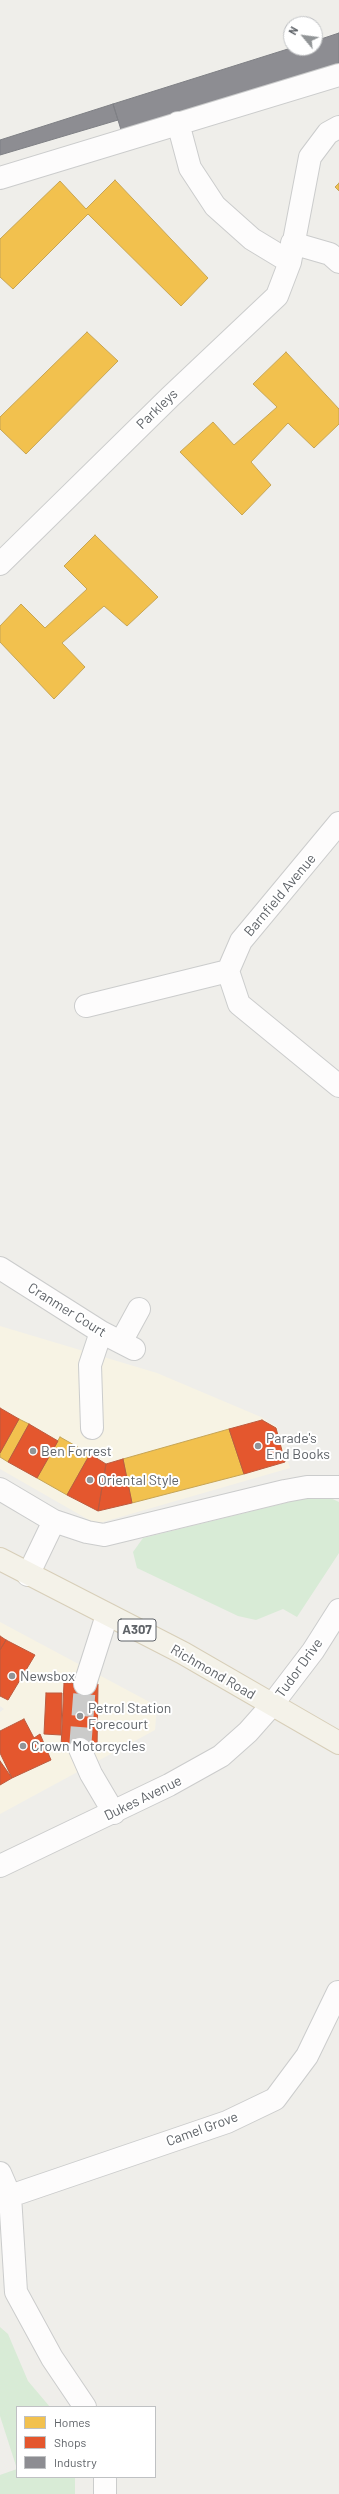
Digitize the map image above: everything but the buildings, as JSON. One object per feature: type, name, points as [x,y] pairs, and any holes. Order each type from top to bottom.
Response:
[{"type":"main road","name":"Richmond Road","points":[[0,1559],[183,1653],[271,1706],[339,1743]]},
{"type":"street","points":[[0,178],[339,75]]},
{"type":"street","points":[[178,123],[190,168],[215,206],[252,239],[291,253],[330,254],[339,262]]},
{"type":"street","name":"Parkleys","points":[[0,564],[170,396],[277,296],[291,253],[310,157],[328,133],[339,127]]},
{"type":"street","name":"Barnfield Avenue","points":[[228,971],[241,941],[339,823]]},
{"type":"street","points":[[86,1006],[228,971],[239,1004],[339,1086]]},
{"type":"street","name":"Cranmer Court","points":[[0,1268],[101,1332],[127,1345],[139,1309]]},
{"type":"street","points":[[92,1428],[90,1365],[101,1332]]},
{"type":"street","points":[[0,1489],[54,1520],[87,1532],[104,1535],[307,1487],[339,1487]]},
{"type":"street","points":[[28,1574],[54,1520]]},
{"type":"street","name":"Tudor Drive","points":[[271,1706],[313,1652],[339,1610]]},
{"type":"street","points":[[85,1684],[107,1615]]},
{"type":"street","name":"Dukes Avenue","points":[[0,1866],[169,1786],[220,1756],[248,1732],[271,1706]]},
{"type":"street","points":[[80,1749],[91,1774],[114,1813]]},
{"type":"street","name":"Camel Grove","points":[[10,2196],[227,2122],[275,2099],[307,2056],[338,1992]]},
{"type":"street","points":[[0,2173],[10,2196],[8,2295],[84,2406]]},
{"type":"street","points":[[105,2478],[105,2494]]},
{"type":"shaded area","points":[[0,1326],[157,1373],[261,1417],[277,1427],[290,1468],[96,1524],[0,1469]]},
{"type":"shaded area","points":[[0,1622],[157,1706],[155,1730],[0,1814],[0,1712],[4,1709],[0,1706]]},
{"type":"green space","points":[[322,1494],[339,1502],[339,1553],[297,1617],[283,1609],[256,1620],[238,1616],[137,1568],[133,1552],[143,1538]]},
{"type":"green space","points":[[0,2327],[8,2334],[28,2381],[49,2406],[16,2406],[16,2466],[0,2416]]},
{"type":"green space","points":[[16,2469],[16,2478],[75,2478],[75,2494],[0,2494],[0,2475]]},
{"type":"tunnel","points":[[80,1749],[85,1684]]},
{"type":"place","name":"Parade's End Books","points":[[258,1446]]},
{"type":"place","name":"Ben Forrest","points":[[33,1451]]},
{"type":"place","name":"Oriental Style","points":[[90,1480]]},
{"type":"place","name":"Newsbox","points":[[12,1676]]},
{"type":"place","name":"Petrol Station Forecourt","points":[[80,1716]]},
{"type":"place","name":"Crown Motorcycles","points":[[23,1746]]}]
